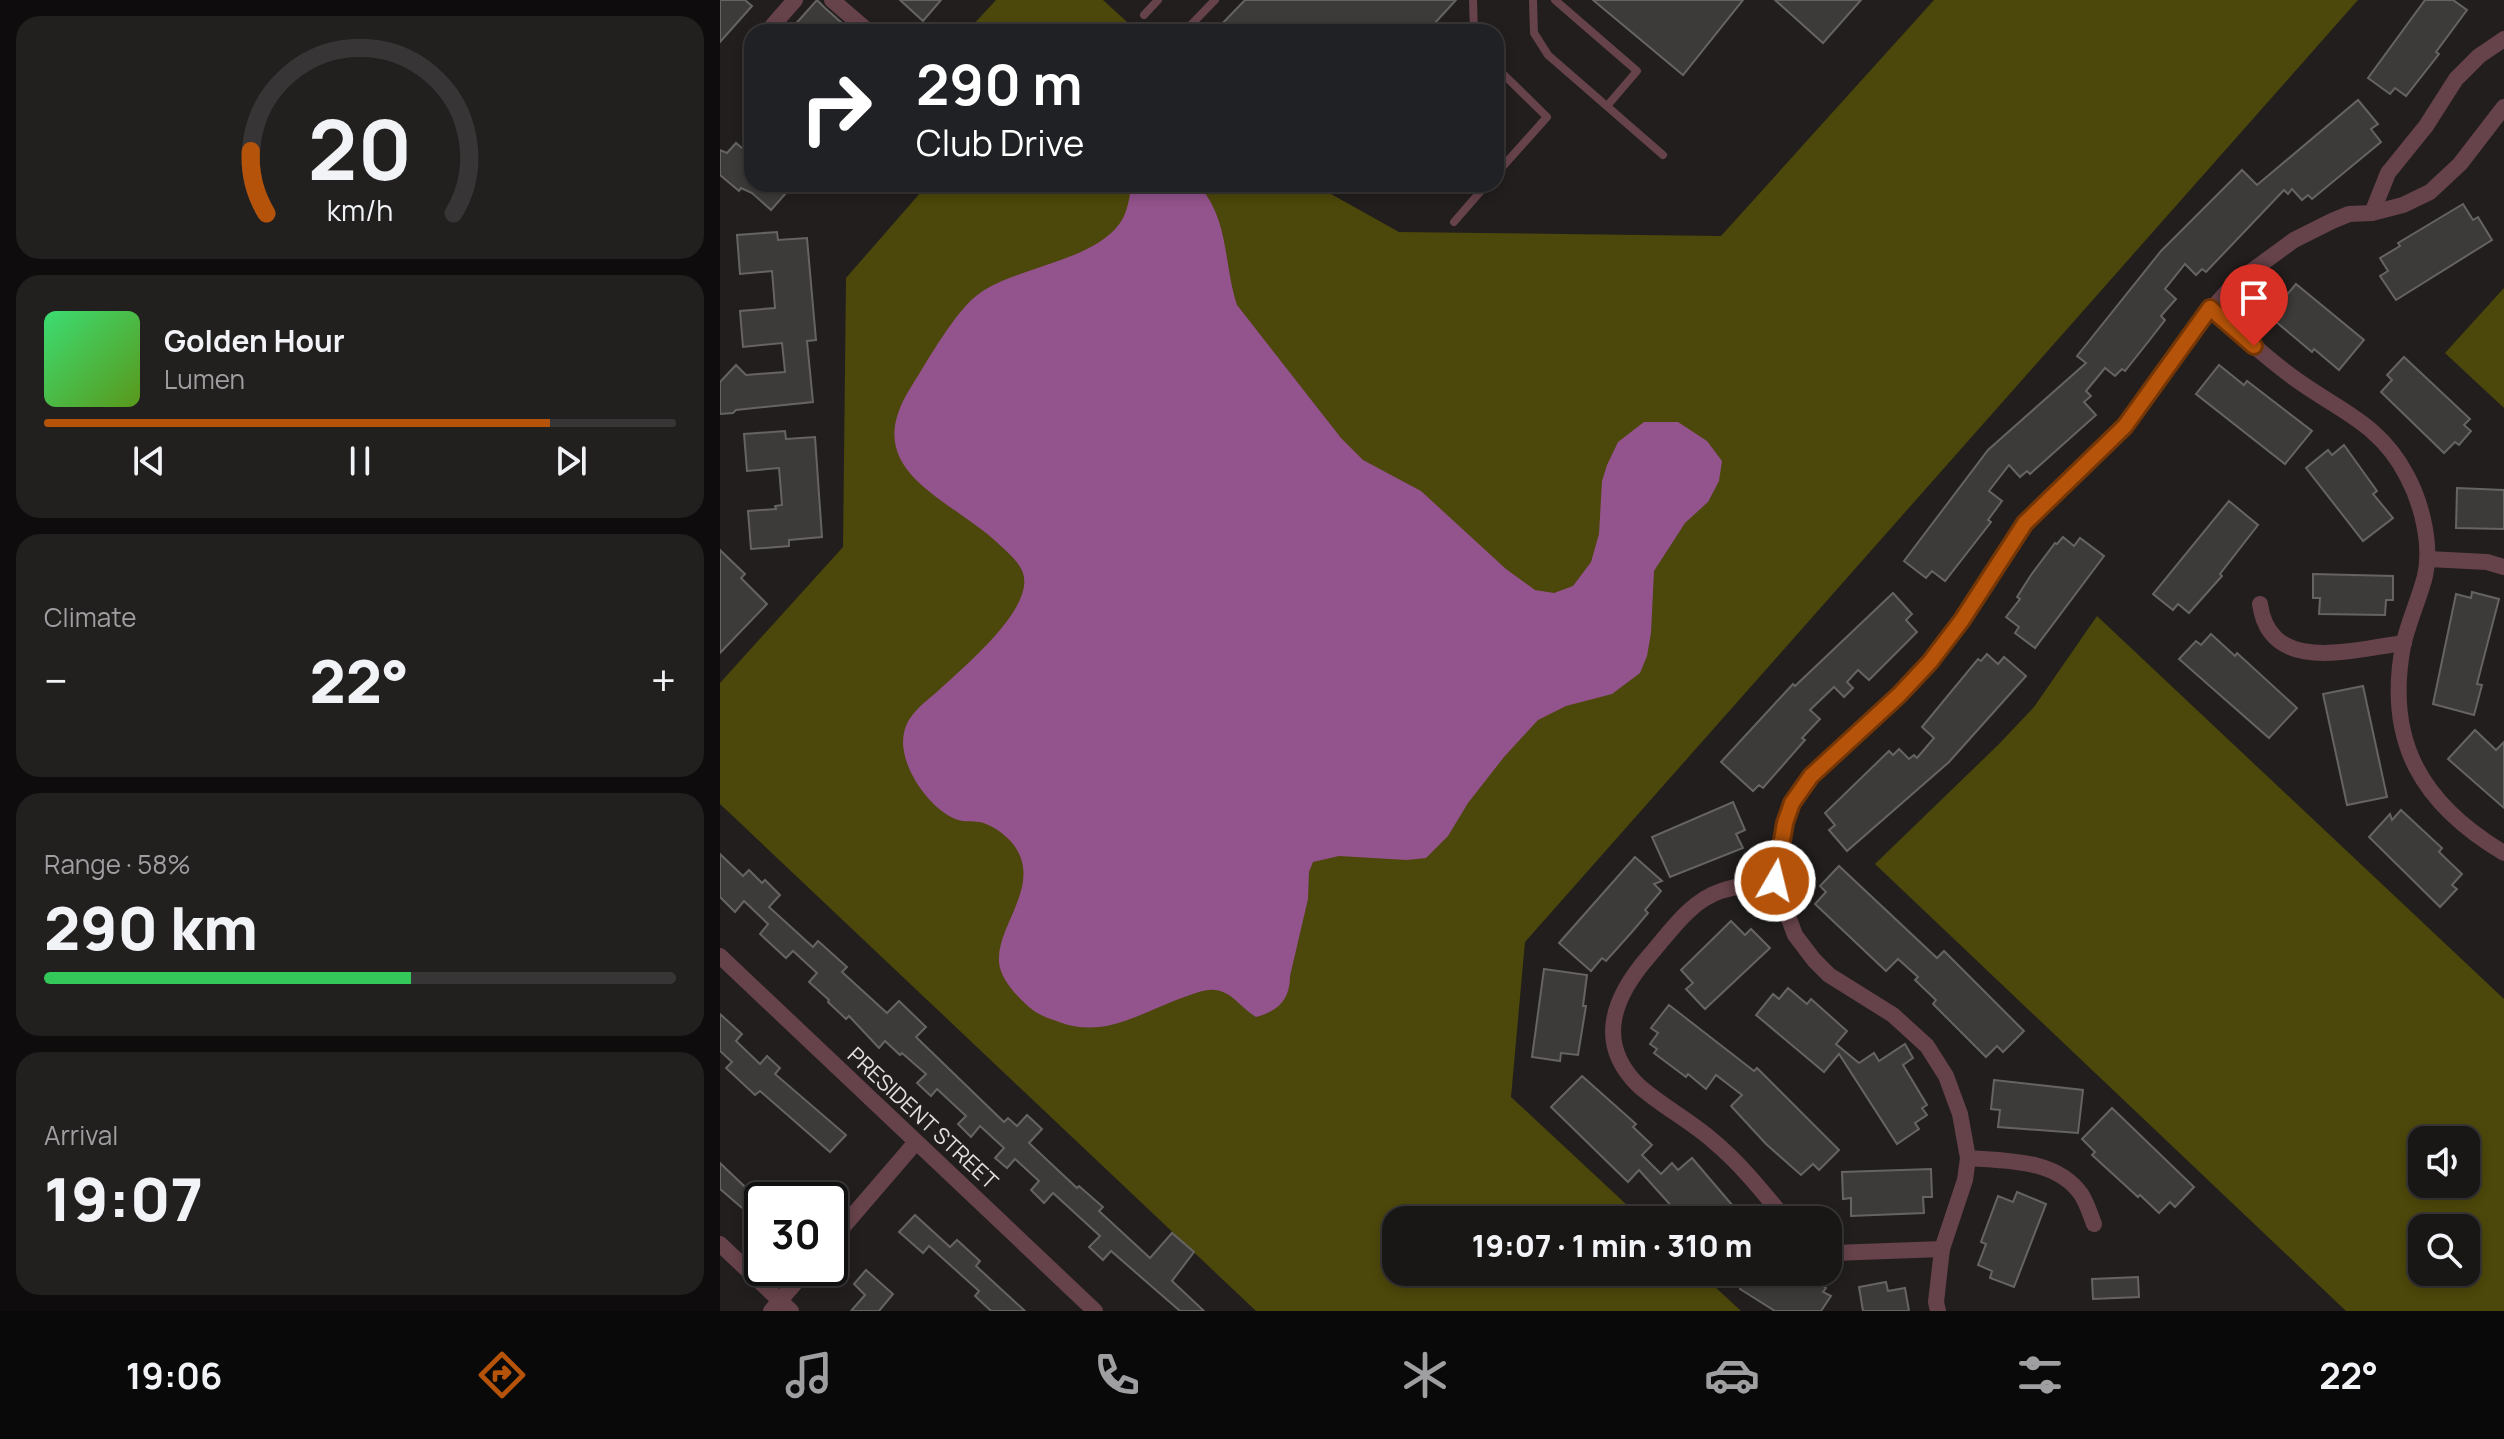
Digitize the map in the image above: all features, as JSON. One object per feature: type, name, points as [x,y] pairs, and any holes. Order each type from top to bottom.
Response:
[{"type":"street","points":[[774,24],[795,0]]},
{"type":"street","points":[[832,0],[860,24]]},
{"type":"street","points":[[2372,213],[2388,173],[2426,126],[2456,79],[2479,56],[2504,39]]},
{"type":"street","points":[[1938,1311],[1936,1302],[1942,1249],[1965,1180],[1968,1158],[1954,1093],[1927,1046],[1893,1015],[1840,983],[1814,960],[1795,935],[1775,881],[1785,823],[1792,803],[1811,776],[1930,662],[1962,620],[2025,523],[2125,426],[2210,308],[2251,270],[2294,240],[2349,214],[2372,213],[2403,205],[2430,192],[2460,164],[2504,107]]},
{"type":"street","points":[[2210,308],[2276,365],[2351,413],[2384,442],[2403,469],[2418,501],[2428,559],[2404,643],[2398,678],[2399,721],[2417,767],[2434,796],[2453,818],[2504,853]]},
{"type":"street","points":[[2428,559],[2487,562],[2504,567]]},
{"type":"street","points":[[2260,604],[2269,633],[2282,646],[2299,652],[2404,643]]},
{"type":"street","points":[[1774,1206],[1730,1155],[1635,1081],[1622,1062],[1613,1034],[1616,1008],[1629,978],[1695,904],[1726,889],[1775,881]]},
{"type":"street","name":"PRESIDENT STREET","points":[[720,956],[1095,1311]]},
{"type":"street","points":[[848,1221],[916,1142]]},
{"type":"street","points":[[1968,1158],[2027,1163],[2052,1171],[2069,1181],[2082,1196],[2094,1224]]},
{"type":"street","points":[[720,1244],[781,1308],[796,1286]]},
{"type":"street","points":[[1842,1253],[1942,1249]]},
{"type":"lane","points":[[1144,15],[1158,0]]},
{"type":"lane","points":[[1192,24],[1215,0]]},
{"type":"lane","points":[[1473,0],[1474,24]]},
{"type":"lane","points":[[1533,0],[1534,33],[1548,55],[1663,155]]},
{"type":"lane","points":[[1555,0],[1637,71],[1607,106]]},
{"type":"lane","points":[[1504,75],[1547,117],[1504,165]]},
{"type":"lane","points":[[1454,222],[1480,192]]},
{"type":"shaded area","points":[[996,0],[1103,0],[1129,24],[974,24]]},
{"type":"shaded area","points":[[1934,0],[2358,0],[1525,942],[1511,1097],[1628,1206],[1382,1206],[1382,1286],[1714,1286],[1741,1311],[1256,1311],[720,804],[720,683],[843,547],[846,278],[921,192],[1327,192],[1399,232],[1721,236]]},
{"type":"shaded area","points":[[1130,192],[1204,192],[1221,227],[1237,305],[1341,438],[1363,460],[1421,491],[1506,569],[1535,590],[1554,593],[1573,586],[1591,562],[1599,534],[1602,481],[1607,465],[1618,442],[1644,422],[1678,422],[1707,441],[1722,461],[1719,481],[1708,502],[1685,523],[1654,571],[1651,633],[1640,673],[1612,694],[1566,706],[1538,720],[1468,803],[1448,836],[1426,858],[1407,860],[1339,856],[1313,862],[1288,992],[1276,1008],[1256,1017],[1227,994],[1210,990],[1125,1021],[1076,1027],[1034,1011],[1012,989],[1000,969],[1000,948],[1021,889],[1023,874],[1021,859],[1013,844],[988,825],[947,815],[926,796],[905,758],[904,733],[913,715],[994,637],[1008,620],[1024,587],[1023,573],[1014,559],[981,529],[917,480],[902,462],[895,441],[897,417],[911,387],[961,311],[980,293],[996,284],[1092,247],[1120,223]]},
{"type":"shaded area","points":[[2504,288],[2504,408],[2445,353]]},
{"type":"shaded area","points":[[2097,616],[2504,999],[2504,1311],[2346,1311],[1875,864],[2034,707]]},
{"type":"building","points":[[720,0],[745,0],[752,6],[720,42]]},
{"type":"building","points":[[817,0],[843,24],[795,24]]},
{"type":"building","points":[[900,0],[941,0],[923,21]]},
{"type":"building","points":[[1245,0],[1456,0],[1434,24],[1222,24]]},
{"type":"building","points":[[1593,0],[1743,0],[1683,75]]},
{"type":"building","points":[[1775,0],[1861,0],[1823,43]]},
{"type":"building","points":[[2425,0],[2453,0],[2467,10],[2436,52],[2439,54],[2406,96],[2395,88],[2390,94],[2368,78]]},
{"type":"building","points":[[2358,100],[2378,124],[2371,129],[2381,142],[2312,199],[2308,195],[2302,200],[2292,189],[2288,194],[2284,190],[2206,272],[2202,269],[2196,275],[2185,264],[2165,289],[2176,299],[2161,316],[2165,320],[2148,342],[2125,371],[2122,369],[2115,376],[2105,368],[2086,391],[2091,396],[2084,402],[2096,415],[2030,474],[2027,471],[2020,477],[2009,465],[1989,491],[2002,501],[1988,520],[1991,522],[1945,581],[1932,571],[1926,578],[1904,561],[1988,450],[2086,363],[2077,356],[2161,251],[2242,170],[2257,185]]},
{"type":"building","points":[[736,143],[742,148],[744,146],[744,189],[739,191],[720,175],[720,150],[727,153]]},
{"type":"building","points":[[750,192],[787,192],[771,210]]},
{"type":"building","points":[[2463,204],[2473,220],[2478,217],[2492,240],[2396,300],[2380,276],[2388,271],[2380,258],[2400,246],[2398,243]]},
{"type":"building","points":[[777,232],[778,240],[807,238],[816,340],[807,341],[813,402],[720,414],[720,382],[736,365],[746,375],[785,372],[782,343],[743,347],[740,311],[775,308],[772,271],[740,274],[737,235]]},
{"type":"building","points":[[2296,284],[2364,340],[2339,370],[2269,316]]},
{"type":"building","points":[[2404,357],[2470,419],[2464,425],[2471,431],[2459,445],[2455,442],[2444,453],[2381,392],[2392,380],[2387,375]]},
{"type":"building","points":[[2219,365],[2244,385],[2247,381],[2312,431],[2285,464],[2196,394]]},
{"type":"building","points":[[785,431],[786,439],[815,437],[822,537],[789,540],[789,546],[751,549],[748,511],[776,509],[775,506],[782,505],[779,468],[747,471],[744,434]]},
{"type":"building","points":[[2344,445],[2377,491],[2373,494],[2393,518],[2363,541],[2306,468],[2328,450],[2332,455]]},
{"type":"building","points":[[2457,488],[2504,490],[2504,529],[2456,528]]},
{"type":"building","points":[[2229,501],[2258,525],[2220,574],[2222,576],[2189,613],[2178,604],[2173,610],[2153,594]]},
{"type":"building","points":[[2063,537],[2074,546],[2080,538],[2104,556],[2035,648],[2015,633],[2019,627],[2006,617],[2020,599],[2017,597],[2031,575]]},
{"type":"building","points":[[720,550],[745,574],[741,578],[767,604],[720,653]]},
{"type":"building","points":[[2313,574],[2393,576],[2393,600],[2386,600],[2385,615],[2319,614],[2320,598],[2313,598]]},
{"type":"building","points":[[2472,592],[2499,599],[2477,684],[2482,685],[2474,715],[2433,704],[2456,594],[2471,598]]},
{"type":"building","points":[[1893,593],[1912,614],[1906,620],[1917,632],[1869,680],[1858,670],[1847,682],[1853,688],[1844,697],[1834,687],[1810,710],[1820,719],[1763,788],[1759,785],[1753,791],[1721,762],[1793,684],[1795,686]]},
{"type":"building","points":[[2211,634],[2235,656],[2237,653],[2297,708],[2269,738],[2179,659],[2196,641],[2201,645]]},
{"type":"building","points":[[1987,654],[1998,664],[2004,657],[2026,676],[1949,762],[1847,851],[1829,830],[1835,825],[1825,813],[1889,751],[1893,755],[1899,749],[1909,759],[1914,755],[1917,758],[1934,738],[1922,727],[1978,659],[1981,661]]},
{"type":"building","points":[[2363,686],[2387,797],[2347,805],[2323,694]]},
{"type":"building","points":[[2475,730],[2496,750],[2504,742],[2504,808],[2448,759]]},
{"type":"building","points":[[1733,802],[1745,830],[1736,834],[1743,848],[1670,877],[1652,837]]},
{"type":"building","points":[[2401,810],[2442,848],[2439,852],[2462,874],[2452,885],[2457,889],[2440,907],[2369,837],[2390,814],[2392,820]]},
{"type":"building","points":[[720,854],[743,876],[749,870],[762,883],[765,880],[780,895],[769,907],[813,947],[818,941],[847,967],[842,972],[887,1013],[899,1001],[926,1027],[916,1037],[1004,1122],[1008,1118],[1017,1126],[1027,1115],[1042,1129],[1029,1143],[1077,1188],[1079,1186],[1103,1207],[1099,1211],[1150,1258],[1172,1233],[1194,1252],[1172,1281],[1204,1311],[1180,1311],[1111,1251],[1103,1260],[1089,1247],[1100,1236],[1053,1193],[1044,1203],[1031,1190],[1039,1181],[1015,1159],[1007,1168],[995,1158],[1004,1148],[980,1126],[971,1137],[958,1124],[966,1116],[937,1089],[931,1096],[917,1083],[926,1074],[885,1041],[879,1048],[849,1016],[846,1019],[809,982],[817,973],[793,951],[786,958],[760,934],[768,924],[744,901],[735,912],[720,897]]},
{"type":"building","points":[[1635,857],[1662,881],[1654,884],[1661,891],[1631,933],[1606,961],[1602,958],[1591,971],[1559,943]]},
{"type":"building","points":[[1839,866],[1937,958],[1944,951],[2024,1031],[2003,1052],[1997,1046],[1986,1057],[1933,1004],[1936,1000],[1915,980],[1918,977],[1898,959],[1886,971],[1815,904],[1826,892],[1820,886]]},
{"type":"building","points":[[1731,921],[1745,935],[1751,929],[1770,948],[1705,1009],[1686,989],[1693,983],[1681,970]]},
{"type":"building","points":[[1544,969],[1587,975],[1583,1006],[1586,1006],[1578,1055],[1561,1053],[1560,1061],[1532,1057]]},
{"type":"building","points":[[1788,988],[1807,1004],[1811,999],[1847,1031],[1836,1044],[1859,1063],[1874,1053],[1879,1061],[1905,1044],[1913,1058],[1903,1065],[1927,1105],[1922,1108],[1927,1115],[1915,1123],[1919,1129],[1897,1144],[1839,1054],[1824,1072],[1756,1015],[1773,994],[1779,999]]},
{"type":"building","points":[[1669,1005],[1754,1071],[1757,1068],[1839,1150],[1819,1170],[1813,1164],[1801,1175],[1766,1144],[1731,1106],[1742,1095],[1716,1075],[1706,1089],[1654,1053],[1657,1049],[1650,1044],[1658,1033],[1651,1028]]},
{"type":"building","points":[[720,1014],[742,1034],[736,1041],[760,1064],[767,1056],[780,1068],[775,1074],[846,1135],[830,1152],[760,1091],[755,1095],[726,1068],[732,1062],[720,1051]]},
{"type":"building","points":[[1582,1076],[1636,1124],[1633,1127],[1652,1145],[1642,1155],[1661,1174],[1672,1163],[1678,1170],[1692,1158],[1733,1206],[1671,1206],[1639,1170],[1628,1182],[1551,1107]]},
{"type":"building","points":[[1994,1080],[2083,1090],[2078,1133],[1998,1127],[2000,1110],[1991,1109]]},
{"type":"building","points":[[2112,1108],[2194,1187],[2175,1207],[2170,1202],[2159,1213],[2092,1155],[2095,1152],[2082,1139]]},
{"type":"building","points":[[720,1163],[744,1186],[744,1210],[720,1189]]},
{"type":"building","points":[[1931,1169],[1932,1197],[1923,1197],[1924,1213],[1851,1216],[1851,1198],[1843,1199],[1842,1172]]},
{"type":"building","points":[[2017,1192],[2046,1204],[2014,1287],[1990,1278],[1992,1271],[1978,1265],[1986,1244],[1981,1242],[1998,1196],[2013,1202]]},
{"type":"building","points":[[915,1215],[950,1247],[957,1240],[980,1261],[976,1266],[1025,1311],[991,1311],[975,1296],[979,1291],[929,1246],[923,1253],[899,1232]]},
{"type":"building","points":[[866,1270],[893,1294],[879,1311],[851,1311],[865,1295],[854,1284]]},
{"type":"building","points":[[2138,1277],[2139,1297],[2093,1299],[2092,1279]]},
{"type":"building","points":[[1886,1282],[1888,1291],[1905,1288],[1909,1311],[1863,1311],[1859,1287]]},
{"type":"building","points":[[1742,1286],[1823,1286],[1826,1288],[1823,1292],[1831,1296],[1821,1311],[1775,1311],[1740,1289]]},
{"type":"route","points":[[1775,881],[1785,823],[1792,803],[1811,776],[1930,662],[1962,620],[2025,523],[2125,426],[2210,308],[2254,346]]}]
